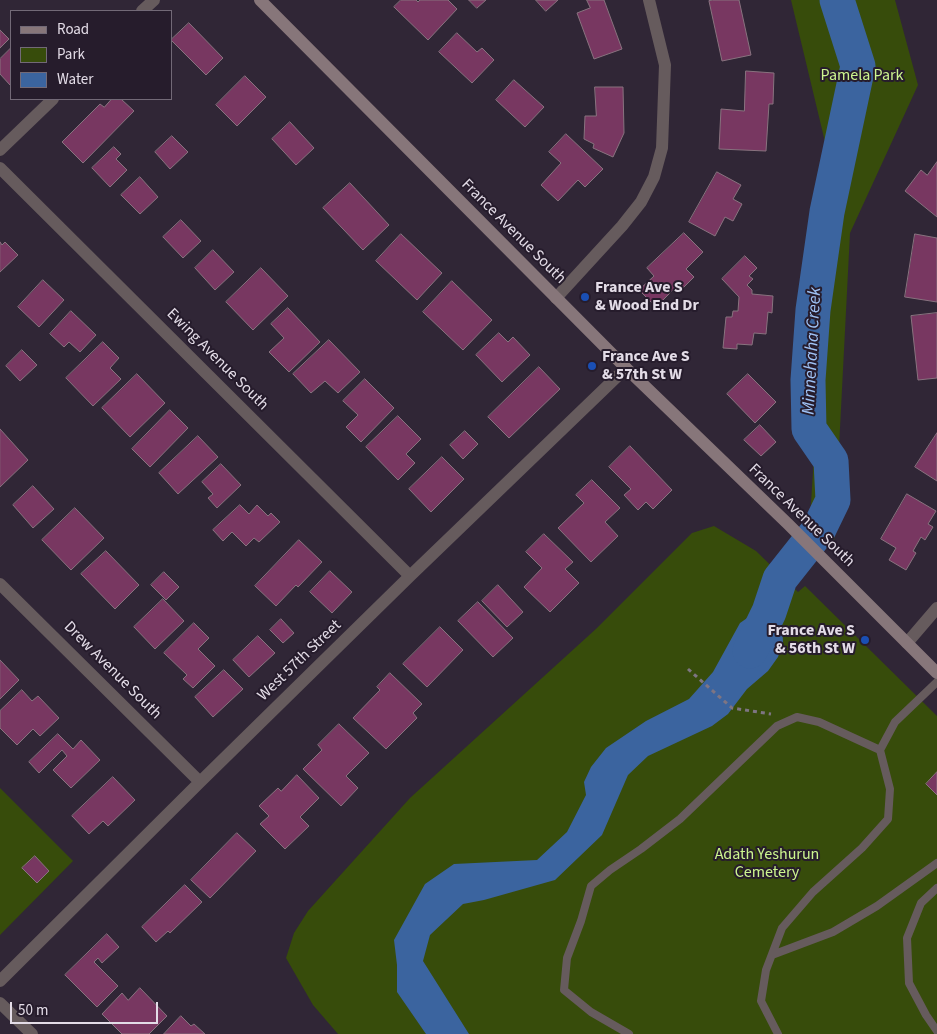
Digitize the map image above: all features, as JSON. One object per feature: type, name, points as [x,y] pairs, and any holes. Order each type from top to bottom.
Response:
[{"type":"main road","name":"France Avenue South","points":[[260,0],[626,368],[788,524],[937,673]]},
{"type":"street","points":[[143,10],[154,0]]},
{"type":"street","points":[[556,298],[622,226],[641,202],[654,177],[662,148],[665,65],[649,0]]},
{"type":"street","points":[[0,150],[52,100]]},
{"type":"street","name":"Ewing Avenue South","points":[[0,168],[410,576]]},
{"type":"street","name":"West 57th Street","points":[[0,981],[410,576],[626,368]]},
{"type":"street","name":"Drew Avenue South","points":[[0,584],[200,782]]},
{"type":"street","points":[[907,643],[937,608]]},
{"type":"street","points":[[0,1003],[32,1034]]},
{"type":"lane","points":[[778,1034],[761,1001],[766,970],[782,928],[813,892],[862,848],[888,819],[890,789],[880,750],[895,722],[937,682]]},
{"type":"lane","points":[[629,1034],[591,1012],[564,990],[567,958],[581,921],[591,886],[680,819],[777,726],[797,718],[819,722],[880,750]]},
{"type":"lane","points":[[772,955],[833,932],[877,906],[937,863]]},
{"type":"lane","points":[[937,888],[921,903],[907,938],[909,983],[937,1031]]},
{"type":"path","points":[[688,670],[732,708],[774,715]]},
{"type":"green space","name":"Pamela Park","points":[[791,0],[895,0],[918,85],[850,233],[834,545],[810,519],[832,171]]},
{"type":"green space","name":"Adath Yeshurun Cemetery","points":[[714,526],[756,551],[798,592],[805,586],[937,716],[937,1034],[338,1034],[313,1005],[286,958],[294,933],[308,911],[410,798],[597,628],[692,533]]},
{"type":"green space","points":[[0,788],[73,861],[0,935]]},
{"type":"water","points":[[763,607],[778,607],[782,624],[783,642],[778,657],[768,671],[747,689],[728,714],[712,726],[648,756],[628,775],[602,835],[555,880],[463,904],[430,935],[423,961],[469,1034],[426,1034],[397,992],[397,965],[394,940],[425,884],[454,864],[537,860],[567,832],[586,795],[584,782],[591,767],[606,748],[646,721],[689,699],[713,672],[740,623]]},
{"type":"building","points":[[401,0],[416,0],[418,2],[420,0],[448,0],[457,9],[428,40],[394,7]]},
{"type":"building","points":[[469,0],[486,0],[477,8]]},
{"type":"building","points":[[536,0],[558,0],[546,11]]},
{"type":"building","points":[[587,0],[604,0],[622,49],[594,59],[577,13],[590,8]]},
{"type":"building","points":[[739,0],[751,55],[722,61],[709,1]]},
{"type":"building","points":[[189,23],[223,58],[206,75],[172,39]]},
{"type":"building","points":[[0,30],[9,39],[0,48]]},
{"type":"building","points":[[457,33],[477,52],[482,48],[494,60],[472,83],[439,52]]},
{"type":"building","points":[[10,49],[10,85],[0,74],[0,59]]},
{"type":"building","points":[[746,71],[774,73],[773,104],[769,104],[766,151],[719,149],[721,109],[744,111]]},
{"type":"building","points":[[245,76],[266,97],[237,126],[216,105]]},
{"type":"building","points":[[514,80],[544,107],[525,127],[496,100]]},
{"type":"building","points":[[595,87],[623,87],[624,133],[613,157],[593,148],[594,144],[584,139],[585,116],[596,116]]},
{"type":"building","points":[[111,100],[122,100],[134,111],[83,163],[62,142],[100,104],[104,107]]},
{"type":"building","points":[[290,122],[314,148],[296,165],[272,139]]},
{"type":"building","points":[[566,134],[603,169],[585,187],[578,180],[558,201],[541,185],[561,163],[549,152]]},
{"type":"building","points":[[172,136],[188,152],[170,169],[155,152]]},
{"type":"building","points":[[114,147],[121,154],[116,159],[127,170],[110,187],[92,168]]},
{"type":"building","points":[[937,162],[937,217],[905,191],[921,170],[927,175]]},
{"type":"building","points":[[717,172],[741,185],[733,199],[742,204],[733,221],[725,217],[715,236],[689,222]]},
{"type":"building","points":[[140,177],[158,197],[140,214],[121,195]]},
{"type":"building","points":[[350,183],[389,225],[363,250],[323,208]]},
{"type":"building","points":[[181,220],[201,241],[183,258],[163,237]]},
{"type":"building","points":[[684,233],[703,252],[686,269],[694,277],[683,288],[679,284],[656,307],[639,290],[654,276],[647,268]]},
{"type":"building","points":[[401,234],[442,273],[417,300],[376,261]]},
{"type":"building","points":[[915,234],[937,238],[937,302],[905,297]]},
{"type":"building","points":[[0,242],[2,245],[5,242],[18,255],[0,272]]},
{"type":"building","points":[[213,250],[234,272],[215,290],[195,268]]},
{"type":"building","points":[[745,256],[757,268],[749,276],[753,279],[747,285],[752,290],[752,294],[773,296],[772,313],[768,312],[766,334],[754,333],[752,345],[737,344],[737,349],[723,348],[726,317],[732,317],[733,311],[738,311],[739,297],[722,279]]},
{"type":"building","points":[[261,268],[288,296],[253,330],[226,302]]},
{"type":"building","points":[[43,280],[64,300],[39,327],[18,307]]},
{"type":"building","points":[[452,281],[492,320],[463,350],[423,312]]},
{"type":"building","points":[[288,308],[320,342],[289,372],[269,352],[284,338],[271,324]]},
{"type":"building","points":[[71,311],[96,335],[80,352],[69,342],[64,347],[50,334]]},
{"type":"building","points":[[937,313],[937,378],[918,380],[911,316]]},
{"type":"building","points":[[499,333],[508,342],[513,337],[530,355],[502,382],[476,355]]},
{"type":"building","points":[[329,340],[360,372],[338,393],[325,381],[311,393],[293,374]]},
{"type":"building","points":[[103,342],[119,358],[110,368],[121,379],[93,406],[66,378]]},
{"type":"building","points":[[22,350],[37,365],[20,381],[6,366]]},
{"type":"building","points":[[539,367],[560,389],[509,438],[488,417]]},
{"type":"building","points":[[137,374],[165,403],[130,437],[102,408]]},
{"type":"building","points":[[748,374],[776,402],[755,423],[727,394]]},
{"type":"building","points":[[365,379],[394,408],[361,442],[346,427],[358,415],[343,401]]},
{"type":"building","points":[[170,410],[188,428],[150,467],[132,449]]},
{"type":"building","points":[[398,416],[421,439],[406,454],[415,463],[398,480],[366,447]]},
{"type":"building","points":[[760,425],[776,442],[761,456],[744,440]]},
{"type":"building","points":[[0,429],[28,460],[0,487]]},
{"type":"building","points":[[465,431],[478,444],[463,459],[450,445]]},
{"type":"building","points":[[937,433],[937,481],[915,467]]},
{"type":"building","points":[[198,436],[218,457],[178,494],[159,473]]},
{"type":"building","points":[[630,446],[672,490],[653,509],[646,502],[638,510],[624,495],[631,489],[609,467]]},
{"type":"building","points":[[442,457],[464,479],[431,512],[409,489]]},
{"type":"building","points":[[221,464],[241,485],[217,508],[208,498],[213,494],[202,482]]},
{"type":"building","points":[[592,480],[620,508],[605,522],[618,536],[591,562],[558,528],[584,503],[576,495]]},
{"type":"building","points":[[33,486],[54,509],[33,528],[13,505]]},
{"type":"building","points":[[907,494],[936,511],[928,524],[933,527],[925,540],[921,537],[913,551],[916,553],[906,570],[889,560],[896,548],[881,539]]},
{"type":"building","points":[[240,505],[249,514],[257,505],[268,516],[271,513],[280,522],[259,542],[254,538],[246,546],[232,532],[223,541],[213,530]]},
{"type":"building","points":[[75,508],[104,538],[71,570],[42,540]]},
{"type":"building","points":[[544,534],[573,562],[565,569],[579,583],[550,612],[524,587],[542,568],[526,552]]},
{"type":"building","points":[[299,540],[322,562],[276,606],[255,586]]},
{"type":"building","points":[[106,551],[139,585],[115,609],[81,574]]},
{"type":"building","points":[[330,571],[352,592],[332,613],[310,592]]},
{"type":"building","points":[[164,572],[179,587],[166,600],[151,585]]},
{"type":"building","points":[[498,585],[523,612],[507,627],[482,601]]},
{"type":"building","points":[[163,599],[184,621],[155,649],[134,627]]},
{"type":"building","points":[[478,602],[513,638],[493,657],[458,621]]},
{"type":"building","points":[[281,619],[294,633],[283,643],[270,630]]},
{"type":"building","points":[[194,623],[209,638],[198,649],[215,666],[193,688],[183,679],[187,675],[164,653]]},
{"type":"building","points":[[440,627],[463,650],[427,687],[403,664]]},
{"type":"building","points":[[258,636],[275,653],[249,677],[233,660]]},
{"type":"building","points":[[0,660],[19,680],[0,699]]},
{"type":"building","points":[[224,670],[243,689],[213,717],[195,697]]},
{"type":"building","points":[[390,673],[422,704],[413,713],[417,718],[386,749],[353,718],[380,690],[377,687]]},
{"type":"building","points":[[22,690],[32,701],[38,696],[59,718],[40,736],[33,729],[17,745],[0,728],[0,711]]},
{"type":"building","points":[[339,724],[369,753],[346,776],[358,788],[341,806],[303,769],[322,750],[318,745]]},
{"type":"building","points":[[58,734],[73,749],[81,740],[100,760],[71,788],[53,770],[67,756],[62,750],[39,773],[29,762]]},
{"type":"building","points":[[937,772],[937,795],[926,784]]},
{"type":"building","points":[[297,775],[319,798],[300,817],[309,826],[285,849],[260,824],[269,816],[259,806],[278,788],[281,791]]},
{"type":"building","points":[[113,777],[135,800],[108,826],[103,821],[89,834],[72,816]]},
{"type":"building","points":[[237,833],[256,851],[210,898],[191,880]]},
{"type":"building","points":[[35,856],[49,871],[37,883],[22,868]]},
{"type":"building","points":[[185,885],[202,902],[170,933],[168,931],[156,942],[142,927]]},
{"type":"building","points":[[107,934],[119,947],[102,963],[98,958],[94,962],[118,986],[97,1007],[65,975]]},
{"type":"building","points":[[140,988],[167,1016],[149,1034],[122,1034],[102,1014],[122,993],[128,1000]]},
{"type":"building","points":[[181,1016],[191,1026],[194,1024],[205,1034],[164,1034]]},
{"type":"waterway","name":"Minnehaha Creek","points":[[750,651],[769,612],[780,579],[818,531],[833,500],[831,461],[809,429],[808,380],[813,310],[827,212],[858,66],[837,0]]},
{"type":"place","name":"France Ave S & Wood End Dr","points":[[585,297]]},
{"type":"place","name":"France Ave S & 57th St W","points":[[592,366]]},
{"type":"place","name":"France Ave S & 56th St W","points":[[865,640]]}]
